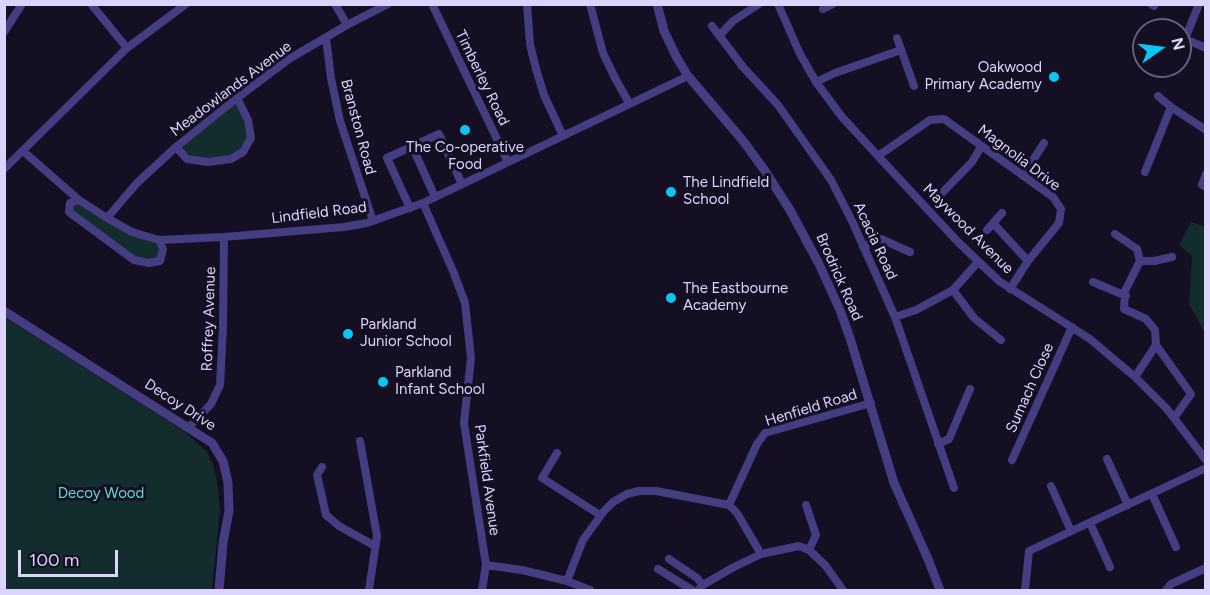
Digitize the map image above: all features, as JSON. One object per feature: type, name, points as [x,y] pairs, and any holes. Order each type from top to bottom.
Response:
[{"type":"street","points":[[5,31],[22,4]]},
{"type":"street","points":[[91,4],[127,48]]},
{"type":"street","points":[[4,169],[127,48],[186,4]]},
{"type":"street","points":[[335,4],[347,25]]},
{"type":"street","name":"Meadowlands Avenue","points":[[107,218],[137,183],[176,147],[237,98],[289,59],[388,4]]},
{"type":"street","name":"Timberley Road","points":[[432,4],[508,162]]},
{"type":"street","points":[[527,4],[530,44],[536,69],[544,95],[563,136]]},
{"type":"street","points":[[590,4],[603,53],[630,103]]},
{"type":"street","name":"Brodrick Road","points":[[657,4],[664,31],[688,76],[744,142],[778,191],[806,238],[840,309],[894,483],[940,591]]},
{"type":"street","points":[[720,35],[733,21],[759,4]]},
{"type":"street","name":"Maywood Avenue","points":[[778,4],[795,44],[816,82],[842,117],[878,156],[978,262],[1010,288],[1110,354],[1136,377],[1174,418],[1206,460]]},
{"type":"street","points":[[823,9],[833,4]]},
{"type":"street","points":[[1199,4],[1185,39],[1206,48]]},
{"type":"street","name":"Acacia Road","points":[[712,26],[743,67],[778,105],[831,180],[895,317],[954,488]]},
{"type":"street","name":"Branston Road","points":[[326,38],[340,121],[373,221]]},
{"type":"street","points":[[897,38],[914,86]]},
{"type":"street","points":[[816,82],[845,69],[901,50]]},
{"type":"street","name":"Lindfield Road","points":[[23,151],[79,200],[132,232],[159,240],[344,227],[373,221],[423,203],[688,76]]},
{"type":"street","points":[[1158,96],[1206,130]]},
{"type":"street","points":[[176,147],[187,159],[208,162],[231,159],[243,152],[251,138],[248,120],[237,98]]},
{"type":"street","points":[[1145,172],[1171,107]]},
{"type":"street","name":"Magnolia Drive","points":[[878,156],[930,120],[944,119],[1053,197],[1061,210],[1059,223],[1028,261],[1010,288]]},
{"type":"street","points":[[410,208],[387,158],[412,146],[439,134],[462,184]]},
{"type":"street","points":[[1023,176],[1044,143]]},
{"type":"street","points":[[412,146],[435,197]]},
{"type":"street","points":[[942,193],[972,162],[981,147]]},
{"type":"street","points":[[1206,174],[1202,185],[1206,187]]},
{"type":"street","points":[[79,200],[70,203],[69,212],[134,260],[148,263],[160,261],[163,249],[159,240]]},
{"type":"street","name":"Parkfield Avenue","points":[[423,203],[465,303],[471,358],[464,423],[486,565],[482,591]]},
{"type":"street","points":[[987,230],[1002,213]]},
{"type":"street","points":[[993,223],[1028,261]]},
{"type":"street","points":[[1115,234],[1137,249],[1140,261],[1125,291],[1124,309],[1146,319],[1155,330],[1156,345],[1191,394],[1174,418]]},
{"type":"street","name":"Roffrey Avenue","points":[[189,428],[211,404],[220,385],[224,237]]},
{"type":"street","points":[[863,247],[881,238],[910,252]]},
{"type":"street","points":[[1140,261],[1154,261],[1172,256]]},
{"type":"street","points":[[895,317],[916,310],[953,290],[978,262]]},
{"type":"street","points":[[1093,282],[1126,296]]},
{"type":"street","points":[[953,290],[974,318],[1001,340]]},
{"type":"street","name":"Decoy Drive","points":[[4,311],[212,444],[222,461],[228,483],[229,511],[223,543],[219,591]]},
{"type":"street","name":"Sumach Close","points":[[1012,460],[1072,327]]},
{"type":"street","points":[[1136,377],[1156,345]]},
{"type":"street","points":[[938,444],[949,439],[970,389]]},
{"type":"street","name":"Henfield Road","points":[[729,505],[757,444],[765,433],[871,403]]},
{"type":"street","points":[[360,441],[377,536],[369,591]]},
{"type":"street","points":[[557,453],[542,478],[600,515]]},
{"type":"street","points":[[1107,459],[1128,505]]},
{"type":"street","points":[[322,467],[317,475],[326,515],[339,526],[375,546]]},
{"type":"street","points":[[1025,591],[1029,550],[1206,468]]},
{"type":"street","points":[[1051,486],[1071,531]]},
{"type":"street","points":[[567,581],[583,540],[600,515],[613,502],[627,494],[639,491],[656,491],[729,505],[737,513],[761,554]]},
{"type":"street","points":[[1152,494],[1176,548]]},
{"type":"street","points":[[806,505],[816,535],[809,549]]},
{"type":"street","points":[[1090,523],[1110,567]]},
{"type":"street","points":[[669,560],[697,578],[701,588],[761,554],[799,546],[809,549],[825,565],[843,591]]},
{"type":"street","points":[[486,565],[522,570],[567,581],[590,591]]},
{"type":"street","points":[[1166,591],[1171,584],[1206,568]]},
{"type":"street","points":[[658,569],[692,591]]},
{"type":"green space","points":[[237,98],[251,138],[243,152],[231,159],[187,159],[176,147]]},
{"type":"green space","points":[[79,200],[107,218],[159,240],[160,261],[134,260],[69,212],[70,203]]},
{"type":"green space","points":[[1191,222],[1205,227],[1205,333],[1189,304],[1192,256],[1179,245]]},
{"type":"green space","name":"Decoy Wood","points":[[4,317],[184,431],[206,451],[213,464],[220,510],[212,590],[5,590]]},
{"type":"place","name":"Oakwood Primary Academy","points":[[1054,77]]},
{"type":"place","name":"The Co-operative Food","points":[[465,130]]},
{"type":"place","name":"The Lindfield School","points":[[671,192]]},
{"type":"place","name":"The Eastbourne Academy","points":[[671,298]]},
{"type":"place","name":"Parkland Junior School","points":[[348,334]]},
{"type":"place","name":"Parkland Infant School","points":[[383,382]]}]
